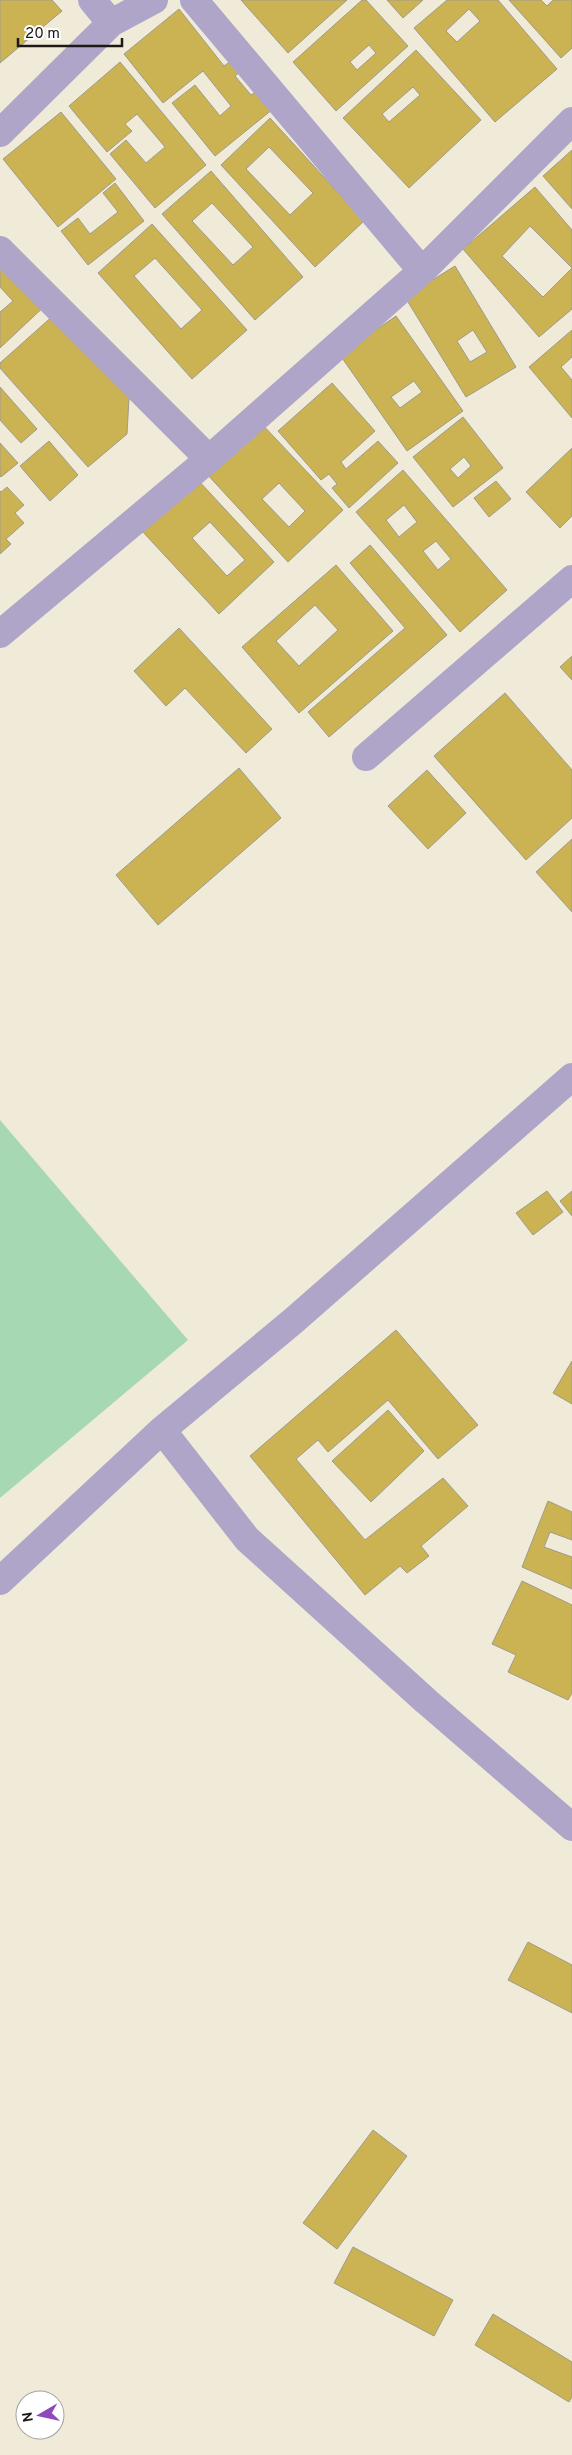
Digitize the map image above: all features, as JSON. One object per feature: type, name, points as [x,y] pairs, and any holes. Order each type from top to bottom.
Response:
[{"type":"street","points":[[92,0],[111,23]]},
{"type":"street","points":[[0,134],[111,23],[154,0]]},
{"type":"street","points":[[194,0],[422,271]]},
{"type":"street","points":[[0,634],[209,459],[422,271],[572,121]]},
{"type":"street","points":[[0,250],[209,459]]},
{"type":"street","points":[[366,757],[572,578]]},
{"type":"street","points":[[0,1581],[162,1430],[292,1322],[572,1077]]},
{"type":"street","points":[[162,1430],[247,1539],[426,1701],[572,1827]]},
{"type":"green space","points":[[0,1120],[188,1340],[0,1498]]},
{"type":"building","points":[[0,0],[52,0],[62,11],[0,63]]},
{"type":"building","points":[[241,0],[347,0],[288,53]]},
{"type":"building","points":[[362,0],[366,0],[408,46],[336,111],[293,62]],"holes":[[[369,45],[376,53],[357,70],[350,62]]]},
{"type":"building","points":[[387,0],[423,0],[403,18]]},
{"type":"building","points":[[447,0],[498,0],[557,69],[495,122],[414,28]],"holes":[[[469,9],[480,21],[457,42],[446,31]]]},
{"type":"building","points":[[509,0],[541,0],[547,6],[553,0],[572,0],[572,48],[561,58]]},
{"type":"building","points":[[179,9],[224,66],[231,61],[240,72],[235,76],[251,95],[258,90],[273,109],[215,156],[172,103],[195,85],[220,116],[231,106],[203,71],[163,103],[124,54]]},
{"type":"building","points":[[416,50],[481,120],[409,188],[343,118]],"holes":[[[413,87],[420,95],[389,122],[382,114]]]},
{"type":"building","points":[[120,62],[206,165],[155,208],[110,154],[126,140],[146,163],[165,147],[137,114],[125,124],[132,131],[107,152],[69,106]]},
{"type":"building","points":[[61,112],[116,179],[58,227],[3,159]]},
{"type":"building","points":[[270,118],[364,221],[315,267],[221,165]],"holes":[[[269,147],[313,193],[290,215],[246,169]]]},
{"type":"building","points":[[572,150],[572,209],[543,176]]},
{"type":"building","points":[[211,171],[303,277],[255,320],[162,214]],"holes":[[[212,203],[253,247],[233,265],[192,221]]]},
{"type":"building","points":[[115,183],[144,221],[88,265],[61,231],[78,218],[90,234],[118,212],[103,193]]},
{"type":"building","points":[[535,187],[572,230],[572,268],[572,309],[539,337],[463,249]],"holes":[[[530,226],[572,268],[543,297],[502,256]]]},
{"type":"building","points":[[152,224],[247,330],[192,379],[98,273]],"holes":[[[155,258],[202,310],[181,329],[134,276]]]},
{"type":"building","points":[[0,257],[50,301],[0,348],[0,312],[13,301],[0,287]]},
{"type":"building","points":[[455,266],[516,367],[466,397],[405,297]],"holes":[[[473,330],[487,352],[470,362],[457,341]]]},
{"type":"building","points":[[55,314],[129,398],[127,434],[88,467],[0,368],[0,363]]},
{"type":"building","points":[[396,316],[463,411],[407,451],[340,355]],"holes":[[[414,381],[422,392],[400,408],[391,397]]]},
{"type":"building","points":[[572,330],[572,357],[561,367],[572,380],[572,418],[529,367]]},
{"type":"building","points":[[332,383],[375,431],[341,462],[346,469],[378,441],[398,463],[349,508],[332,488],[337,484],[329,474],[321,480],[278,431]]},
{"type":"building","points":[[0,387],[37,429],[21,443],[0,420]]},
{"type":"building","points":[[463,417],[503,468],[453,507],[413,457]],"holes":[[[464,457],[471,466],[458,478],[450,469]]]},
{"type":"building","points":[[259,421],[343,510],[288,562],[205,472]],"holes":[[[279,483],[305,511],[289,527],[262,499]]]},
{"type":"building","points":[[49,441],[78,475],[50,501],[20,466]]},
{"type":"building","points":[[0,443],[18,463],[1,477],[0,476]]},
{"type":"building","points":[[572,448],[572,516],[560,528],[526,492]]},
{"type":"building","points":[[403,470],[507,590],[460,632],[356,512]],"holes":[[[404,505],[417,522],[399,537],[386,520]],[[436,541],[451,559],[438,570],[423,551]]]},
{"type":"building","points":[[197,479],[274,562],[219,614],[142,531]],"holes":[[[210,522],[245,560],[227,576],[192,538]]]},
{"type":"building","points":[[496,481],[511,499],[489,517],[474,498]]},
{"type":"building","points":[[7,487],[24,505],[15,513],[24,523],[6,539],[11,544],[0,554],[0,491]]},
{"type":"building","points":[[370,545],[447,635],[329,737],[308,712],[405,628],[350,563]]},
{"type":"building","points":[[336,565],[393,631],[299,713],[242,647]],"holes":[[[315,605],[338,630],[299,666],[276,641]]]},
{"type":"building","points":[[179,628],[272,729],[246,753],[185,688],[166,706],[134,671]]},
{"type":"building","points":[[572,656],[572,680],[560,667]]},
{"type":"building","points":[[505,693],[572,770],[572,818],[526,860],[434,756]]},
{"type":"building","points":[[239,768],[281,818],[158,925],[116,875]]},
{"type":"building","points":[[427,770],[466,813],[428,849],[388,806]]},
{"type":"building","points":[[572,839],[572,912],[536,872]]},
{"type":"building","points":[[547,1191],[563,1212],[533,1235],[516,1213]]},
{"type":"building","points":[[572,1191],[572,1216],[560,1201]]},
{"type":"building","points":[[396,1330],[478,1425],[438,1459],[388,1400],[328,1452],[318,1440],[296,1459],[365,1540],[443,1478],[468,1506],[421,1546],[429,1556],[407,1573],[400,1566],[365,1595],[250,1456]]},
{"type":"building","points":[[572,1361],[572,1404],[553,1393]]},
{"type":"building","points":[[388,1410],[424,1451],[371,1502],[332,1461]]},
{"type":"building","points":[[548,1501],[572,1512],[572,1540],[550,1532],[544,1547],[572,1557],[572,1589],[522,1567]]},
{"type":"building","points":[[522,1581],[572,1605],[572,1693],[568,1700],[508,1672],[516,1655],[492,1644]]},
{"type":"building","points":[[528,1942],[572,1965],[572,2013],[508,1980]]},
{"type":"building","points":[[373,2130],[407,2156],[337,2249],[303,2223]]},
{"type":"building","points":[[353,2247],[453,2300],[434,2336],[334,2283]]},
{"type":"building","points":[[493,2314],[572,2362],[572,2397],[569,2402],[475,2345]]}]
